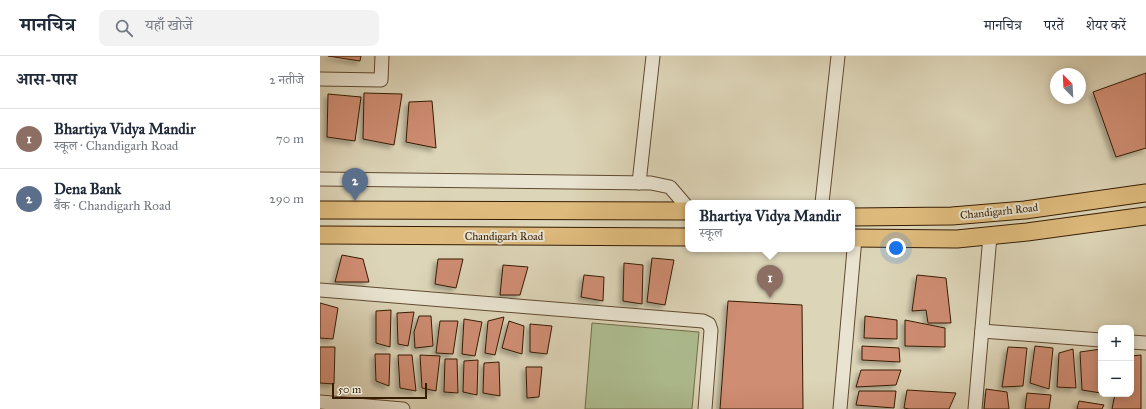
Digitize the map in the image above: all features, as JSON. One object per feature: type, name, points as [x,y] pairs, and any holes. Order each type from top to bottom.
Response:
[{"type":"main road","name":"Chandigarh Road","points":[[855,217],[952,216],[1025,210],[1146,193]]},
{"type":"main road","points":[[320,210],[685,211]]},
{"type":"main road","points":[[855,238],[957,239],[1146,216]]},
{"type":"main road","name":"Chandigarh Road","points":[[320,235],[685,237]]},
{"type":"street","points":[[320,79],[381,80],[382,56]]},
{"type":"street","points":[[639,183],[653,56]]},
{"type":"street","points":[[822,200],[838,56]]},
{"type":"street","points":[[320,179],[660,184],[670,186],[685,204]]},
{"type":"street","points":[[975,409],[990,236]]},
{"type":"street","points":[[840,409],[852,252]]},
{"type":"street","points":[[320,290],[703,321],[709,324],[711,330],[705,409]]},
{"type":"street","points":[[982,331],[1098,340]]},
{"type":"street","points":[[1134,342],[1146,343]]},
{"type":"street","points":[[320,402],[403,409]]},
{"type":"green space","points":[[592,323],[699,332],[692,409],[585,409]]},
{"type":"building","points":[[328,56],[361,56],[360,61]]},
{"type":"building","points":[[1146,73],[1146,148],[1116,157],[1093,92]]},
{"type":"building","points":[[364,93],[402,94],[394,145],[363,139]]},
{"type":"building","points":[[328,94],[361,97],[355,141],[327,137]]},
{"type":"building","points":[[432,101],[436,148],[406,142],[409,102]]},
{"type":"building","points":[[342,255],[363,259],[369,282],[335,282]]},
{"type":"building","points":[[652,258],[674,260],[665,305],[647,302]]},
{"type":"building","points":[[438,259],[463,259],[456,288],[435,284]]},
{"type":"building","points":[[624,263],[643,265],[642,304],[623,301]]},
{"type":"building","points":[[503,265],[528,267],[520,295],[500,295]]},
{"type":"building","points":[[584,275],[604,277],[603,301],[581,297]]},
{"type":"building","points":[[917,275],[946,278],[951,323],[928,323],[926,310],[912,311]]},
{"type":"building","points":[[728,301],[802,305],[803,409],[720,409]]},
{"type":"building","points":[[320,303],[338,308],[333,339],[320,338]]},
{"type":"building","points":[[391,310],[390,347],[376,343],[376,311]]},
{"type":"building","points":[[414,312],[408,346],[398,344],[397,313]]},
{"type":"building","points":[[419,316],[431,316],[433,346],[415,348],[414,332]]},
{"type":"building","points":[[865,316],[897,320],[897,339],[864,338]]},
{"type":"building","points":[[504,317],[495,355],[485,353],[488,321]]},
{"type":"building","points":[[464,319],[482,322],[475,356],[462,354]]},
{"type":"building","points":[[905,320],[945,328],[945,347],[905,346]]},
{"type":"building","points":[[440,321],[458,321],[453,354],[436,353]]},
{"type":"building","points":[[509,321],[524,326],[522,354],[502,348]]},
{"type":"building","points":[[530,324],[552,326],[547,354],[530,352]]},
{"type":"building","points":[[862,346],[899,348],[900,362],[862,360]]},
{"type":"building","points":[[1035,346],[1053,348],[1049,389],[1030,383]]},
{"type":"building","points":[[320,347],[335,347],[334,384],[320,383]]},
{"type":"building","points":[[1008,347],[1027,348],[1023,386],[1002,387]]},
{"type":"building","points":[[1073,349],[1076,388],[1057,387],[1059,353]]},
{"type":"building","points":[[1098,349],[1098,393],[1082,390],[1080,352]]},
{"type":"building","points":[[375,354],[390,354],[389,386],[376,381]]},
{"type":"building","points":[[398,355],[412,355],[416,391],[400,388]]},
{"type":"building","points":[[420,355],[440,356],[436,391],[422,388]]},
{"type":"building","points":[[1141,355],[1141,409],[1112,409],[1114,397],[1134,397],[1134,356]]},
{"type":"building","points":[[445,359],[457,359],[458,393],[444,392]]},
{"type":"building","points":[[478,360],[477,395],[463,392],[464,361]]},
{"type":"building","points":[[499,362],[500,396],[483,393],[484,363]]},
{"type":"building","points":[[526,367],[542,367],[539,397],[527,398]]},
{"type":"building","points":[[861,370],[901,370],[896,385],[856,387]]},
{"type":"building","points":[[986,389],[1007,392],[1009,409],[984,409]]},
{"type":"building","points":[[907,390],[956,393],[949,409],[909,409],[904,408]]},
{"type":"building","points":[[859,391],[896,391],[894,408],[856,405]]},
{"type":"building","points":[[1027,393],[1051,395],[1049,409],[1025,409]]},
{"type":"building","points":[[1079,401],[1104,405],[1102,409],[1077,409]]},
{"type":"place","name":"Dena Bank","points":[[355,201]]},
{"type":"place","name":"Bhartiya Vidya Mandir","points":[[770,298]]}]
